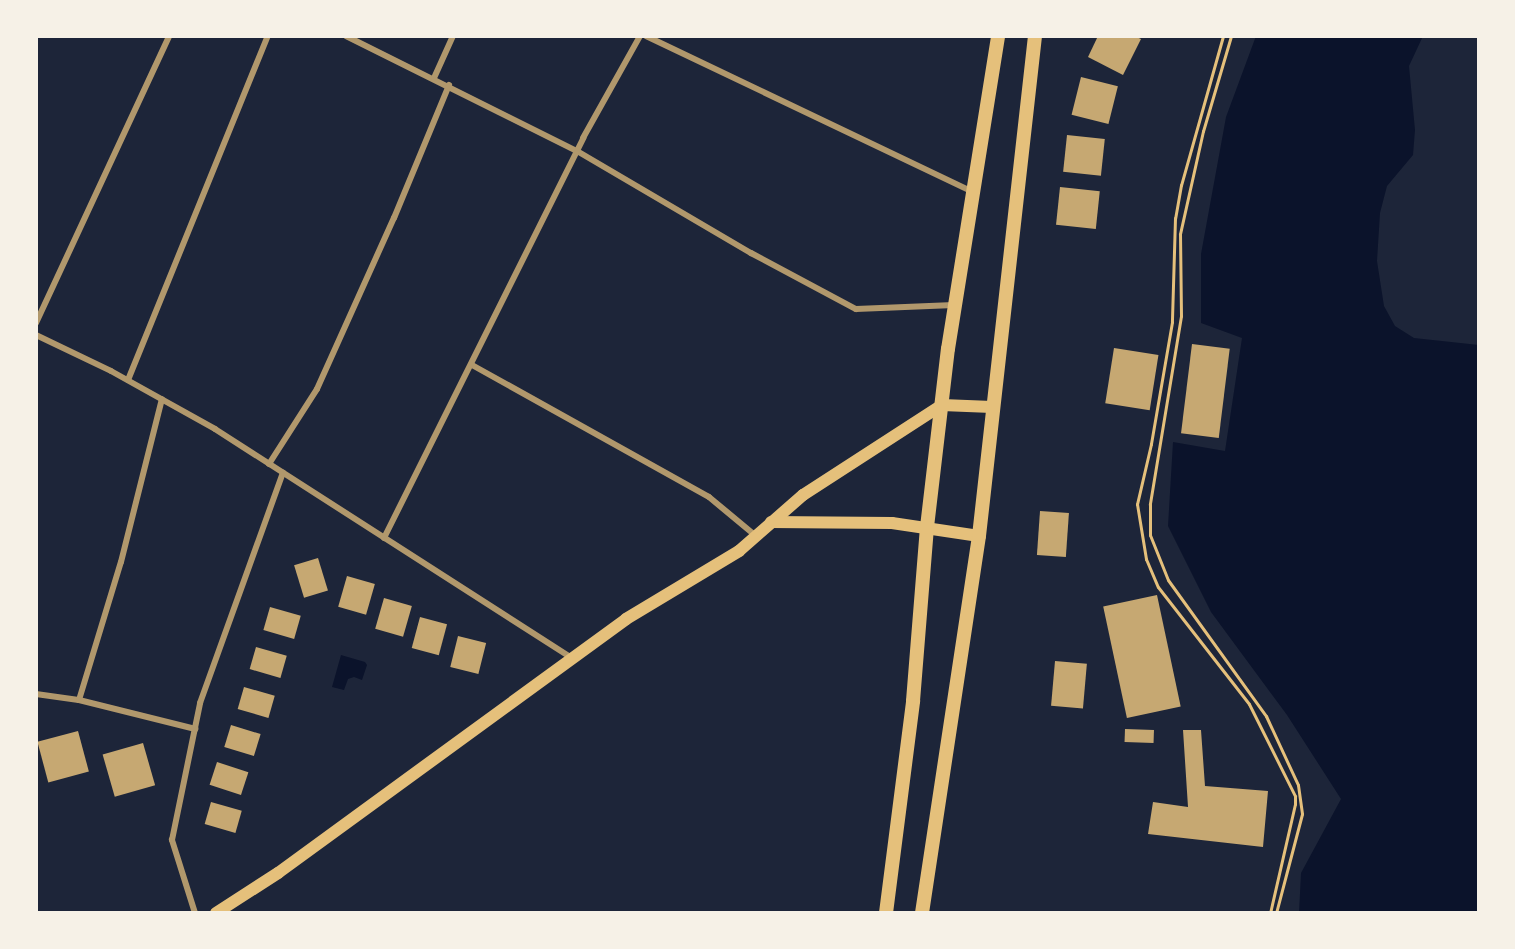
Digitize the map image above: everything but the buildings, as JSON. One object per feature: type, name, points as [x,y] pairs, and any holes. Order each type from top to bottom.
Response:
[{"type":"highway","points":[[886,913],[913,700],[927,527],[954,305],[998,36]]},
{"type":"highway","points":[[922,913],[979,536],[1035,36]]},
{"type":"main road","points":[[216,913],[278,873],[626,619],[739,551],[803,495],[942,405],[992,407]]},
{"type":"main road","points":[[771,522],[849,521],[927,527],[979,536]]},
{"type":"street","points":[[36,323],[170,36]]},
{"type":"street","points":[[128,380],[268,36]]},
{"type":"street","points":[[346,36],[577,151],[751,253],[856,309],[954,305]]},
{"type":"street","points":[[434,78],[453,36]]},
{"type":"street","points":[[384,538],[577,151],[640,36]]},
{"type":"street","points":[[646,36],[973,192]]},
{"type":"street","points":[[269,464],[317,389],[389,228],[448,85]]},
{"type":"street","points":[[36,335],[162,399],[269,464],[572,658]]},
{"type":"street","points":[[472,365],[709,497],[756,536]]},
{"type":"street","points":[[79,700],[121,562],[162,399]]},
{"type":"street","points":[[195,913],[172,840],[200,703],[283,473]]},
{"type":"street","points":[[36,694],[79,700],[195,729]]},
{"type":"path","points":[[1223,36],[1181,185],[1174,218],[1172,321],[1151,444],[1137,504],[1146,559],[1158,587],[1249,704],[1295,796],[1270,913]]},
{"type":"path","points":[[1231,36],[1203,131],[1180,234],[1180,316],[1150,504],[1150,535],[1168,580],[1266,716],[1298,785],[1302,814],[1276,913]]},
{"type":"shaded area","points":[[36,36],[1479,36],[1479,913],[36,913]]},
{"type":"shaded area","points":[[1256,36],[1423,36],[1409,66],[1415,130],[1413,155],[1387,186],[1380,213],[1377,261],[1384,306],[1395,326],[1414,338],[1479,345],[1479,913],[1299,913],[1301,873],[1341,799],[1287,715],[1211,612],[1168,526],[1173,442],[1225,451],[1242,338],[1201,323],[1201,254],[1226,117]]},
{"type":"shaded area","points":[[341,655],[365,662],[367,665],[362,680],[354,677],[348,679],[344,690],[332,687]]}]
